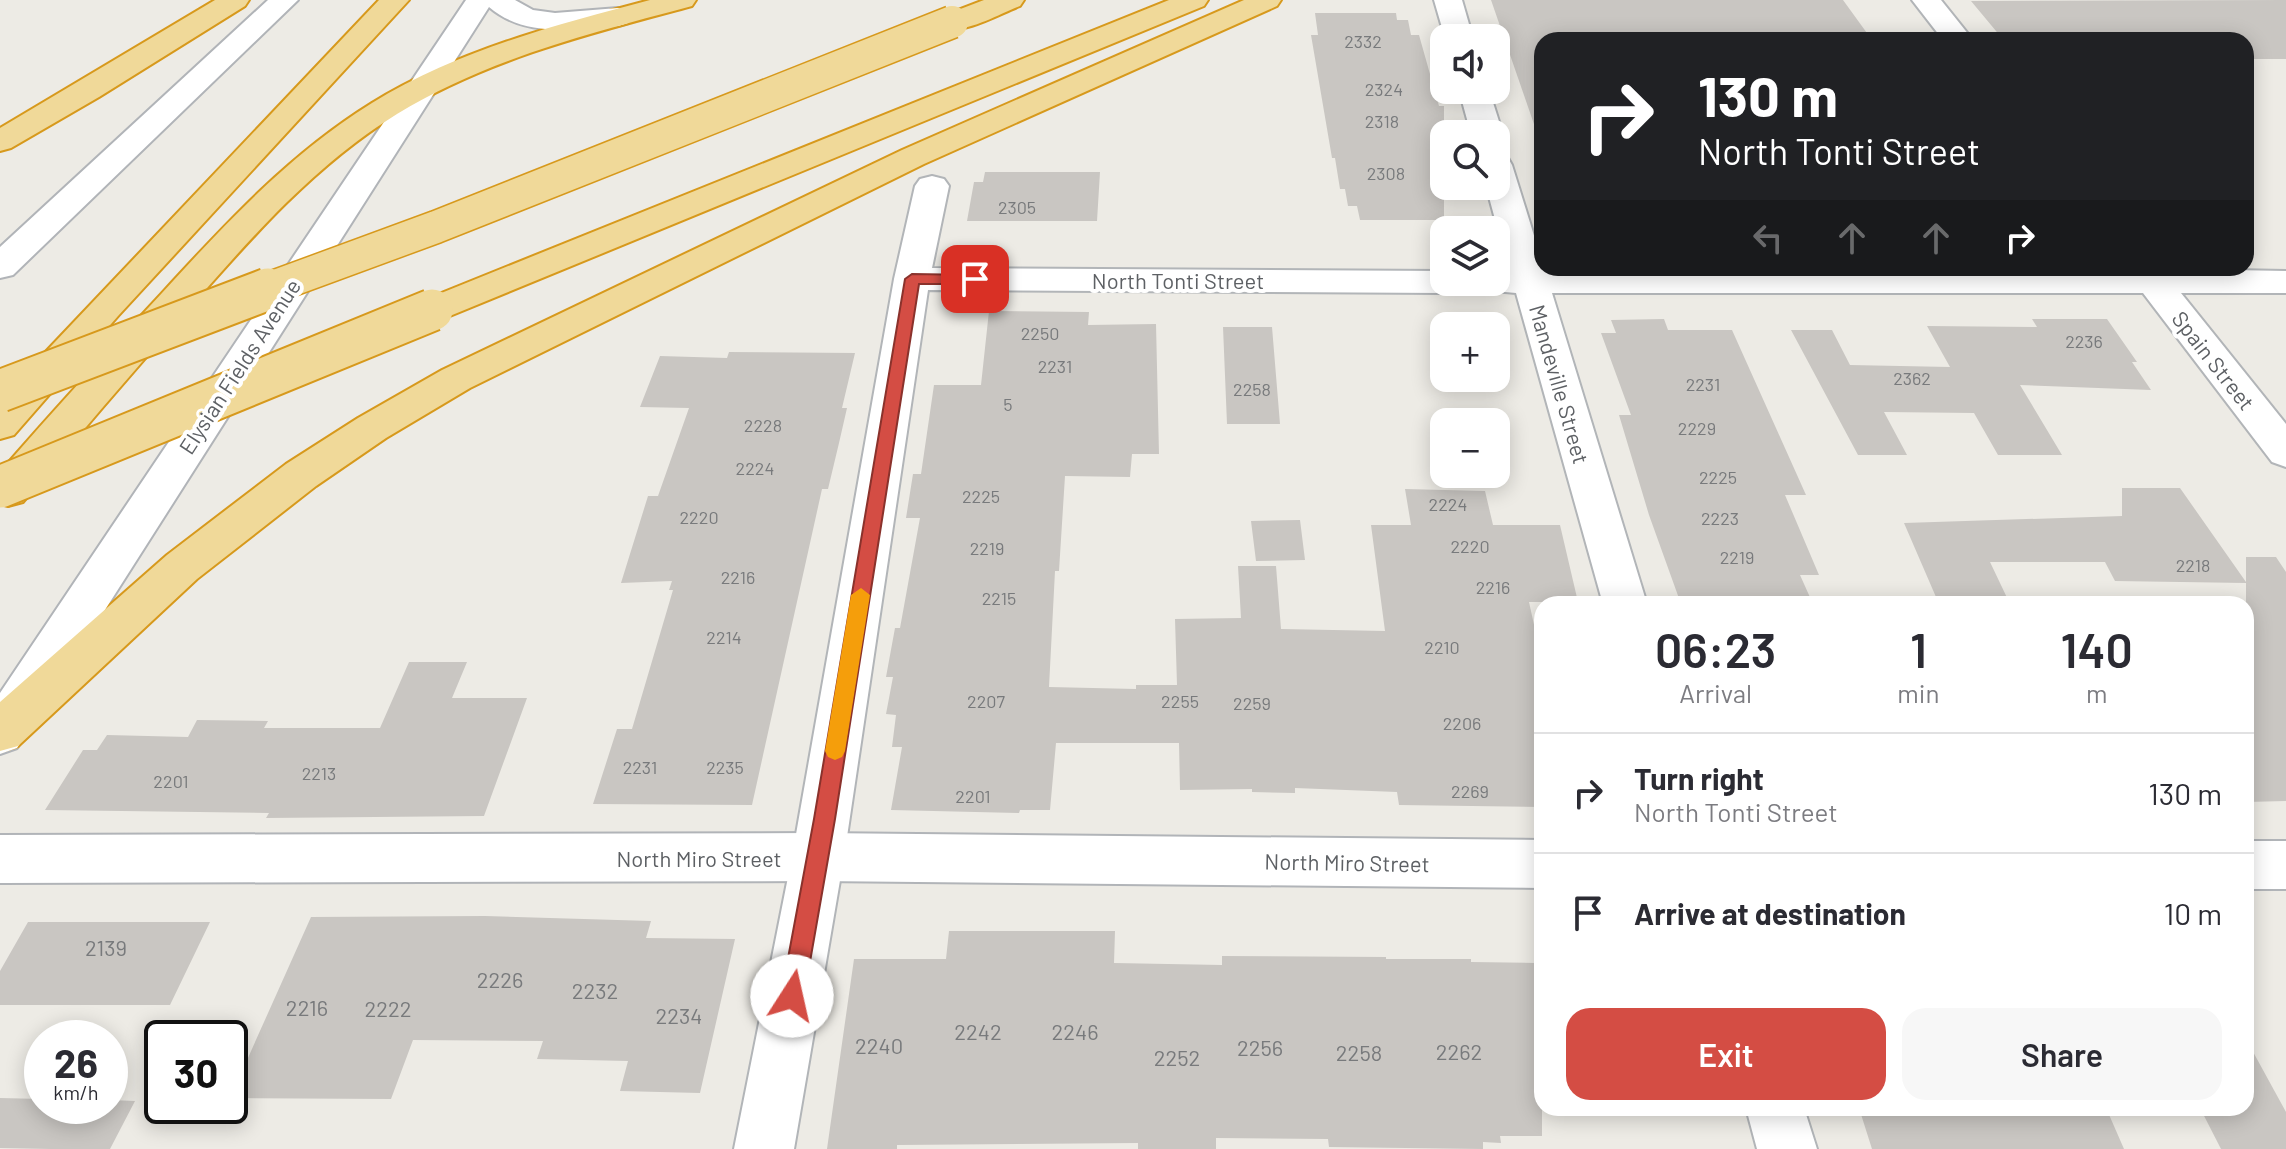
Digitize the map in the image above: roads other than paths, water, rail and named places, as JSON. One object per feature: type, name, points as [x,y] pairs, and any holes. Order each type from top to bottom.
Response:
[{"type":"highway","points":[[0,141],[88,91],[235,0]]},
{"type":"highway","points":[[0,425],[105,308],[395,0]]},
{"type":"highway","points":[[0,500],[87,398],[291,176],[370,117],[424,87],[510,51],[682,0]]},
{"type":"highway","points":[[0,391],[436,227],[1010,0]]},
{"type":"highway","points":[[0,487],[1194,0]]},
{"type":"highway","points":[[1,732],[193,558],[301,475],[372,428],[456,379],[913,157],[1267,0]]},
{"type":"street","points":[[0,267],[284,0]]},
{"type":"street","name":"Elysian Fields Avenue","points":[[1,732],[480,0]]},
{"type":"street","points":[[498,0],[505,8],[524,18],[555,21],[618,17]]},
{"type":"street","points":[[1448,0],[1455,24]]},
{"type":"street","points":[[1926,0],[1952,32]]},
{"type":"street","points":[[764,1149],[818,857],[912,279],[932,186]]},
{"type":"street","name":"Mandeville Street","points":[[1501,200],[1513,282],[1622,596]]},
{"type":"street","points":[[1513,282],[2057,276]]},
{"type":"street","name":"Spain Street","points":[[2149,276],[2286,452]]},
{"type":"street","points":[[2168,276],[2286,282]]},
{"type":"street","name":"North Tonti Street","points":[[912,279],[1430,282]]},
{"type":"street","name":"North Miro Street","points":[[0,859],[818,857],[1534,864]]},
{"type":"street","points":[[2254,865],[2286,865]]},
{"type":"street","points":[[1777,1116],[1787,1149]]}]
